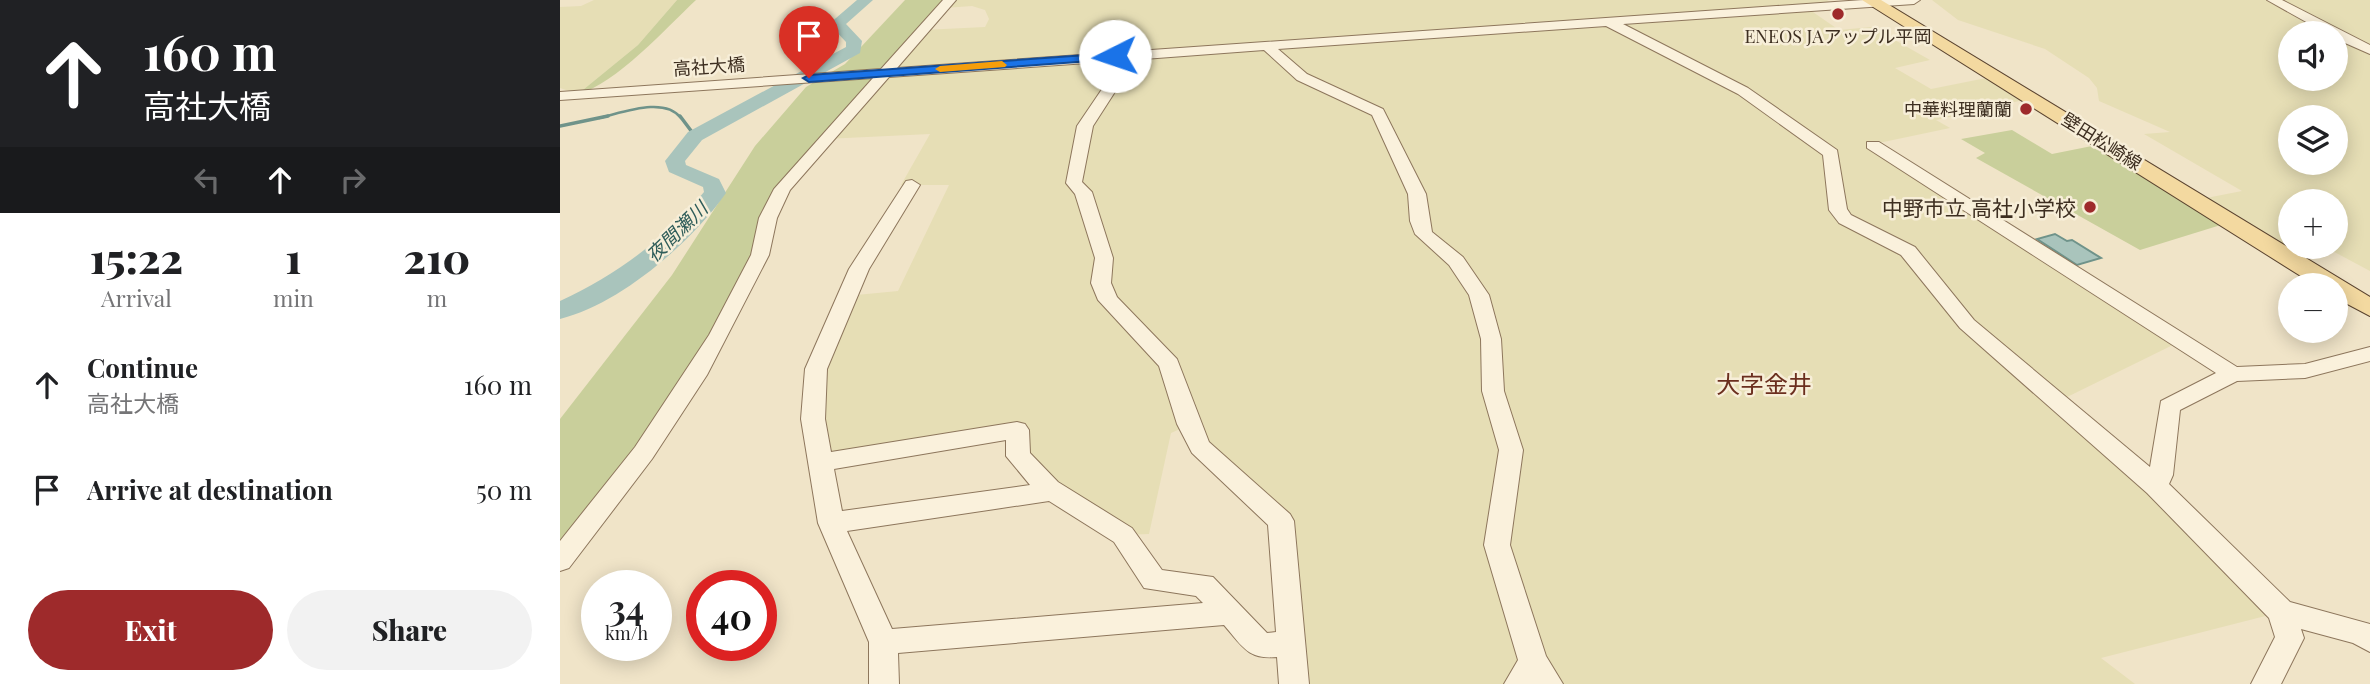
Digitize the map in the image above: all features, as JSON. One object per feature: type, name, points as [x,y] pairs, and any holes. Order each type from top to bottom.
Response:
[{"type":"main road","name":"壁田松崎線","points":[[1872,2],[2314,273]]},
{"type":"main road","name":"壁田松崎線","points":[[2348,294],[2370,308]]},
{"type":"street","points":[[560,560],[586,530],[668,415],[718,338],[761,252],[768,218],[782,190],[950,0]]},
{"type":"street","name":"高社大橋","points":[[565,96],[1266,45],[1430,37],[1607,21],[1914,0]]},
{"type":"street","points":[[2273,0],[2312,21]]},
{"type":"street","points":[[1607,21],[1743,91],[1831,153],[1838,210],[1845,219],[1908,251],[1967,324],[2156,486],[2281,611],[2290,638],[2266,684]]},
{"type":"street","points":[[2348,40],[2370,50]]},
{"type":"street","points":[[1266,45],[1303,76],[1378,112],[1418,194],[1419,221],[1424,234],[1455,261],[1479,295],[1492,339],[1493,391],[1511,450],[1497,545],[1534,677]]},
{"type":"street","points":[[1140,54],[1133,65],[1124,67],[1089,119],[1082,156],[1075,168],[1074,183],[1083,192],[1104,258],[1101,284],[1108,300],[1135,325],[1169,365],[1189,425],[1200,447],[1281,521],[1294,684]]},
{"type":"street","points":[[1873,145],[2233,374],[2249,376],[2305,371],[2370,354]]},
{"type":"street","points":[[884,684],[883,642],[831,523],[813,419],[816,369],[859,269],[912,185]]},
{"type":"street","points":[[2156,486],[2161,475],[2169,406],[2233,374]]},
{"type":"street","points":[[819,463],[1017,430],[1018,456],[1053,491],[1123,535],[1154,580],[1203,584],[1261,646],[1292,643]]},
{"type":"street","points":[[831,523],[1053,491]]},
{"type":"street","points":[[2281,611],[2361,633],[2370,640]]},
{"type":"street","points":[[883,642],[1230,613]]},
{"type":"shaded area","points":[[594,0],[677,0],[638,45],[578,94],[560,88],[560,7],[581,6]]},
{"type":"shaded area","points":[[950,0],[1827,0],[1839,7],[1810,10],[1839,30],[1872,27],[1930,60],[1895,68],[1931,89],[1996,76],[2032,98],[1936,120],[1950,128],[1874,144],[2183,340],[2059,401],[2281,612],[2101,658],[2135,684],[1294,684],[1281,521],[1189,425],[1171,433],[1149,534],[1123,535],[1049,489],[1017,431],[819,463],[813,419],[846,296],[898,291],[949,185],[901,185],[930,134],[825,139],[923,30],[985,27],[989,19],[985,10],[972,6],[944,8]]},
{"type":"shaded area","points":[[1932,0],[2370,0],[2370,271],[2348,259],[2348,189],[2278,189],[2278,247],[2274,248],[2196,200],[2242,191],[2144,134],[2170,132],[2099,101],[2097,88],[2089,78],[2045,49],[1958,20]]},
{"type":"green space","points":[[677,0],[696,0],[624,67],[593,88],[578,94],[638,45]]},
{"type":"green space","points":[[905,0],[950,0],[782,189],[718,338],[560,560],[560,419],[672,275],[755,146],[806,87],[845,64]]},
{"type":"green space","points":[[2012,130],[2052,154],[2097,145],[2224,224],[2140,250],[1976,158],[1985,153],[1961,139]]},
{"type":"water","points":[[2055,234],[2067,241],[2072,240],[2101,258],[2077,265],[2037,239]]},
{"type":"waterway","name":"夜間瀬川","points":[[560,311],[625,276],[682,230],[715,193],[712,183],[676,168],[675,161],[695,136],[854,49],[854,41],[837,24],[866,0]]},
{"type":"waterway","points":[[602,117],[654,107],[674,111],[681,118]]},
{"type":"waterway","points":[[602,117],[608,116]]},
{"type":"waterway","points":[[680,116],[695,136]]},
{"type":"waterway","points":[[560,126],[602,117]]},
{"type":"slow traffic","points":[[940,69],[1002,65]]},
{"type":"place","name":"ENEOS JAアップル平岡","points":[[1838,14]]},
{"type":"place","name":"中華料理蘭蘭","points":[[2026,109]]},
{"type":"place","name":"中野市立 高社小学校","points":[[2090,207]]},
{"type":"district","name":"大字金井","points":[[1764,383]]},
{"type":"route","points":[[809,78],[1115,56]]}]
